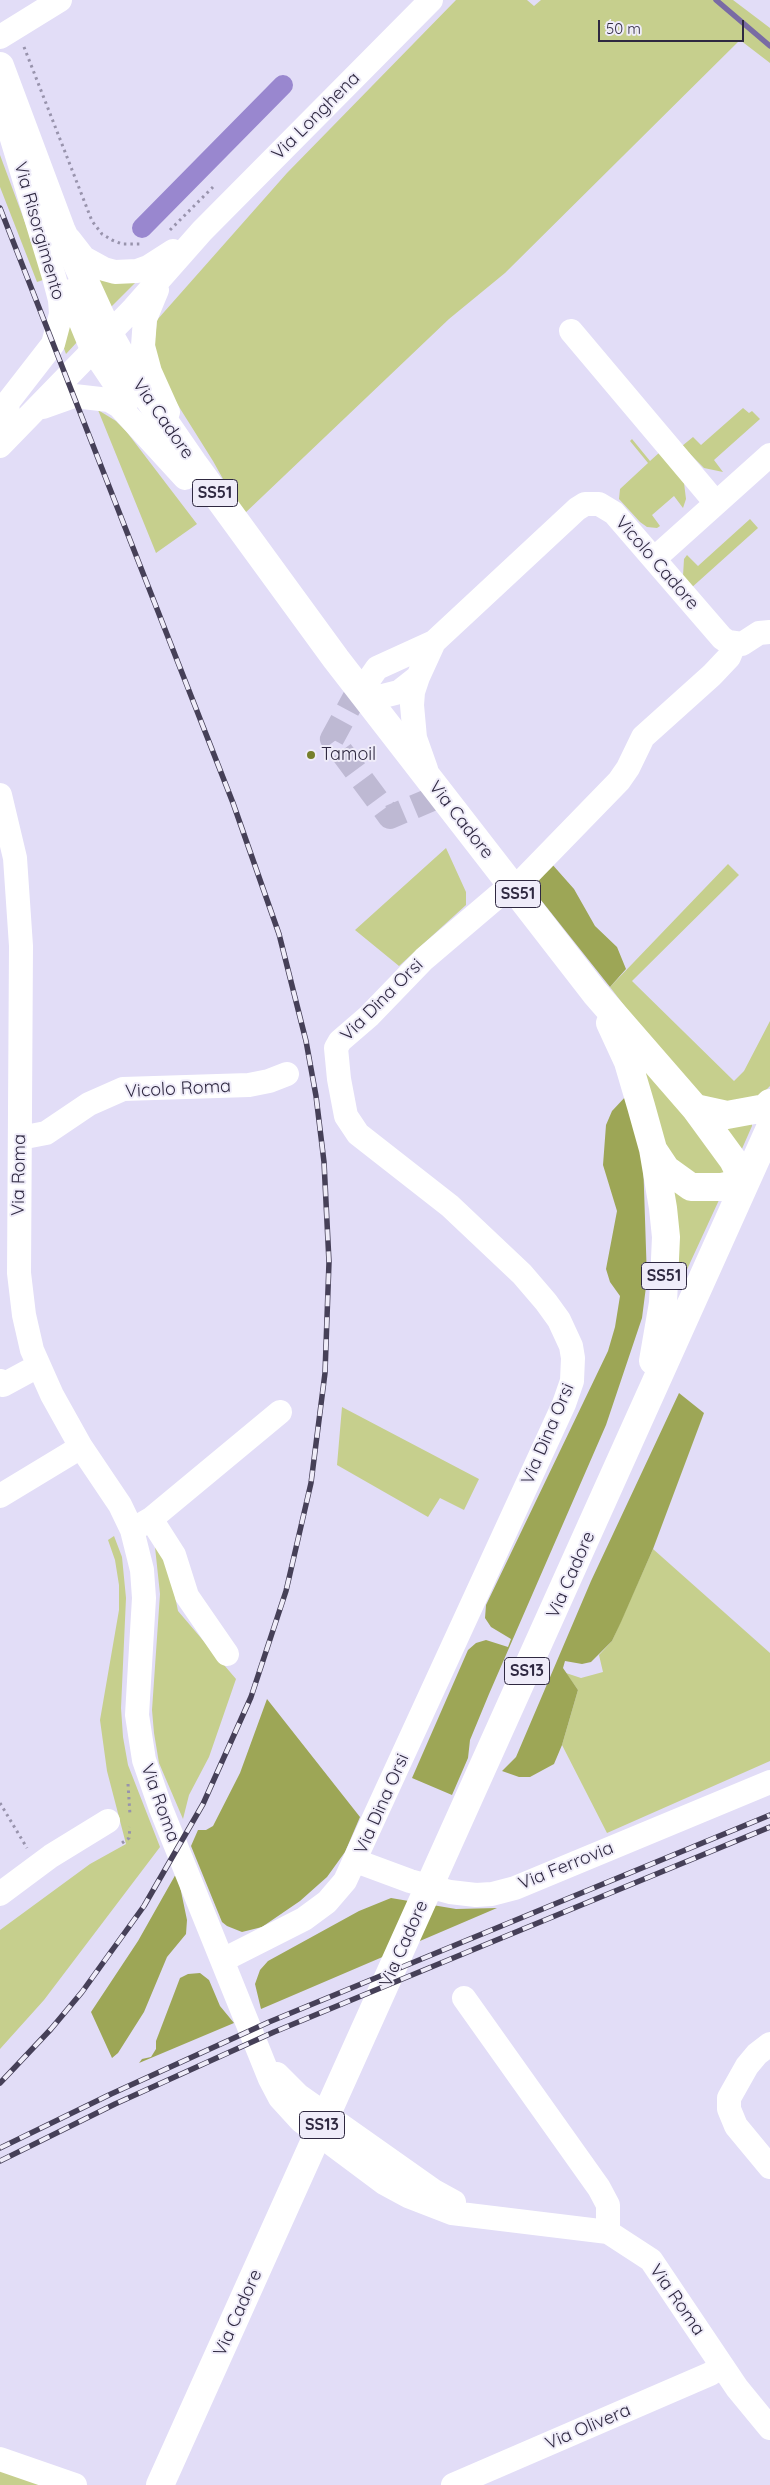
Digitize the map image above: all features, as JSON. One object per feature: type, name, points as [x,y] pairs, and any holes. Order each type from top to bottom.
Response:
[{"type":"main road","name":"Via Risorgimento","points":[[0,66],[102,342]]},
{"type":"main road","name":"Via Risorgimento","points":[[1,102],[78,312],[102,342]]},
{"type":"main road","name":"Via Cadore","points":[[102,342],[131,373],[189,470],[595,993],[695,1108],[733,1160],[744,1182]]},
{"type":"main road","name":"Via Cadore","points":[[595,993],[628,1062],[652,1149],[663,1208],[665,1262],[663,1303],[646,1402]]},
{"type":"main road","points":[[695,1108],[727,1115],[755,1110],[770,1103]]},
{"type":"main road","name":"SS13","points":[[744,1182],[770,1128]]},
{"type":"main road","name":"Via Cadore","points":[[652,1149],[666,1169],[692,1187],[722,1187],[744,1182]]},
{"type":"main road","name":"Via Cadore","points":[[160,2485],[744,1182]]},
{"type":"street","points":[[8,32],[60,0]]},
{"type":"street","name":"Via Longhena","points":[[2,444],[102,342],[202,232],[431,0]]},
{"type":"street","name":"Via Risorgimento","points":[[1,102],[60,300],[60,314],[53,344],[13,393],[4,394]]},
{"type":"street","name":"Via Longhena","points":[[60,228],[84,258],[104,269],[126,272],[148,267],[202,232]]},
{"type":"street","name":"Via Longhena","points":[[162,276],[145,319],[143,337],[145,358],[189,470]]},
{"type":"street","points":[[571,331],[716,503]]},
{"type":"street","points":[[2,444],[4,394]]},
{"type":"street","name":"Via Longhena","points":[[35,410],[74,396],[99,397],[109,400],[119,406],[189,470]]},
{"type":"street","points":[[654,559],[770,455]]},
{"type":"street","name":"Vicolo Cadore","points":[[418,677],[399,692],[366,698],[371,674],[377,668],[434,642],[585,504],[599,504],[607,507],[722,638],[734,645]]},
{"type":"street","points":[[513,887],[619,781],[628,768],[643,737],[712,675],[729,657],[734,645],[742,644],[759,633],[770,632]]},
{"type":"street","name":"Vicolo Cadore","points":[[430,780],[420,755],[412,722],[413,692],[434,642]]},
{"type":"street","name":"Vicolo Cadore","points":[[331,653],[366,662],[391,660]]},
{"type":"street","name":"Via Roma","points":[[0,795],[15,858],[21,946],[19,1273],[24,1315],[38,1366],[81,1446],[120,1505],[174,1555],[187,1596],[227,1654]]},
{"type":"street","name":"Via Dina Orsi","points":[[223,1960],[278,1934],[319,1909],[345,1881],[356,1861],[564,1404],[572,1381],[573,1358],[571,1346],[559,1320],[522,1274],[450,1206],[371,1146],[350,1124],[338,1079],[336,1048],[340,1041],[369,1016],[406,975],[513,887]]},
{"type":"street","name":"Vicolo Roma","points":[[20,1138],[46,1133],[89,1104],[122,1090],[249,1085],[269,1081],[287,1074]]},
{"type":"street","points":[[0,1381],[3,1385],[38,1366]]},
{"type":"street","points":[[142,1525],[280,1412]]},
{"type":"street","points":[[0,1496],[81,1446]]},
{"type":"street","name":"Via Roma","points":[[142,1525],[144,1598],[138,1698],[141,1748],[161,1809],[265,2060],[298,2095],[434,2192],[456,2203],[518,2220],[608,2232],[651,2260],[722,2366],[770,2428]]},
{"type":"street","name":"Via Ferrovia","points":[[356,1861],[410,1881],[450,1892],[476,1895],[492,1894],[515,1888],[770,1782]]},
{"type":"street","points":[[0,1894],[51,1856],[123,1821]]},
{"type":"street","points":[[464,1998],[599,2188],[608,2205],[608,2232]]},
{"type":"street","points":[[770,2044],[757,2054],[747,2066],[729,2098],[729,2110],[736,2126],[770,2167]]},
{"type":"street","name":"Via Olivera","points":[[453,2485],[710,2374],[722,2366]]},
{"type":"street","points":[[0,2459],[75,2485]]},
{"type":"path","points":[[8,32],[92,221],[102,234],[112,240],[132,245],[148,243]]},
{"type":"path","points":[[163,237],[218,181]]},
{"type":"path","points":[[122,1843],[129,1838],[123,1821],[128,1780]]},
{"type":"path","points":[[0,1803],[31,1855]]},
{"type":"green space","points":[[456,0],[527,0],[534,6],[541,0],[733,0],[770,28],[770,63],[740,40],[505,273],[449,319],[243,515],[213,461],[159,375],[153,357],[157,320],[287,173]]},
{"type":"green space","points":[[0,155],[46,279],[37,282],[0,187]]},
{"type":"green space","points":[[88,271],[138,280],[110,308]]},
{"type":"green space","points":[[68,321],[78,341],[66,354],[62,343]]},
{"type":"green space","points":[[743,408],[749,413],[752,411],[760,419],[714,460],[723,472],[704,468],[682,446],[693,437],[701,445]]},
{"type":"green space","points":[[98,410],[116,421],[126,431],[197,524],[156,553]]},
{"type":"green space","points":[[632,439],[650,461],[660,452],[684,483],[686,499],[683,508],[674,496],[652,515],[660,526],[657,528],[647,527],[640,522],[619,499],[620,489],[648,463],[630,441]]},
{"type":"green space","points":[[750,519],[758,528],[690,589],[683,576],[684,559],[687,555],[698,566]]},
{"type":"green space","points":[[446,848],[466,892],[466,905],[399,966],[355,930]]},
{"type":"green space","points":[[551,863],[574,889],[595,926],[617,947],[626,969],[610,987],[533,890],[540,874]]},
{"type":"green space","points":[[728,864],[739,875],[632,981],[734,1081],[744,1071],[770,1021],[770,1086],[757,1099],[731,1108],[689,1090],[610,987]]},
{"type":"green space","points":[[629,1046],[727,1171],[708,1180],[673,1167]]},
{"type":"green space","points":[[627,1095],[643,1159],[647,1279],[642,1318],[606,1425],[489,1694],[470,1740],[468,1758],[452,1795],[412,1778],[468,1650],[476,1643],[486,1640],[508,1647],[511,1639],[491,1627],[485,1618],[486,1605],[608,1351],[615,1327],[620,1296],[610,1282],[606,1269],[617,1211],[603,1165],[606,1125],[612,1111]]},
{"type":"green space","points":[[752,1123],[741,1151],[717,1125]]},
{"type":"green space","points":[[673,1189],[719,1200],[678,1289],[677,1289]]},
{"type":"green space","points":[[679,1393],[704,1413],[653,1549],[621,1622],[612,1641],[591,1662],[582,1664],[565,1661],[563,1668],[578,1690],[562,1745],[554,1764],[530,1777],[519,1777],[502,1771],[516,1757],[591,1581]]},
{"type":"green space","points":[[342,1407],[479,1479],[464,1510],[440,1498],[428,1517],[337,1465]]},
{"type":"green space","points":[[114,1536],[122,1557],[126,1598],[121,1708],[123,1737],[128,1765],[160,1847],[44,2000],[0,2049],[0,1930],[90,1864],[126,1844],[107,1771],[100,1720],[119,1610],[119,1585],[115,1560],[108,1540]]},
{"type":"green space","points":[[155,1547],[157,1547],[169,1566],[178,1611],[236,1679],[209,1757],[189,1795],[183,1819],[159,1763],[154,1733],[152,1710],[160,1594]]},
{"type":"green space","points":[[653,1549],[770,1653],[770,1761],[607,1833],[562,1745],[578,1690],[566,1673],[581,1678],[603,1672],[599,1655],[612,1641]]},
{"type":"green space","points":[[267,1699],[360,1817],[345,1852],[327,1877],[300,1901],[262,1927],[242,1932],[222,1922],[191,1846],[198,1830],[206,1830],[213,1826],[240,1773]]},
{"type":"green space","points":[[177,1872],[187,1920],[186,1934],[167,1957],[144,2012],[118,2053],[112,2058],[91,2012],[138,1941]]},
{"type":"green space","points":[[391,1898],[456,1909],[497,1908],[261,2009],[255,1984],[260,1970],[268,1961],[359,1911]]},
{"type":"green space","points":[[200,1973],[209,1980],[220,2006],[234,2023],[139,2063],[142,2059],[151,2057],[156,2049],[156,2041],[180,1978],[188,1974]]},
{"type":"green space","points":[[0,2447],[30,2469],[75,2485],[0,2485]]},
{"type":"waterway","points":[[716,0],[770,46]]},
{"type":"waterway","points":[[142,228],[283,85]]},
{"type":"tunnel","points":[[359,689],[332,739],[390,817],[442,795]]},
{"type":"railway","points":[[0,208],[233,803],[279,934],[306,1041],[316,1096],[324,1162],[329,1262],[325,1373],[311,1483],[286,1591],[251,1697],[203,1804],[144,1906],[82,1992],[51,2029],[0,2083]]},
{"type":"railway","points":[[0,2148],[111,2094],[269,2022],[770,1815]]},
{"type":"railway","points":[[0,2161],[115,2104],[274,2032],[770,1827]]},
{"type":"place","name":"Tamoil","points":[[311,755]]}]
